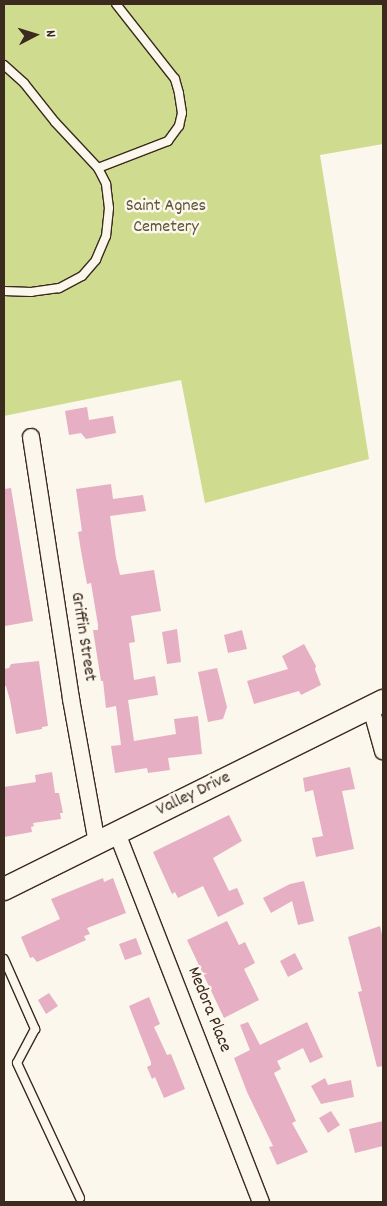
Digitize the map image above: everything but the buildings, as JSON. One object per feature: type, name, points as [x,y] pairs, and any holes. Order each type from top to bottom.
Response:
[{"type":"main road","name":"Valley Drive","points":[[4,889],[377,705]]},
{"type":"street","name":"Griffin Street","points":[[31,437],[71,699],[107,838]]},
{"type":"street","points":[[377,705],[383,750]]},
{"type":"street","name":"Medora Place","points":[[107,838],[261,1202]]},
{"type":"lane","points":[[98,168],[168,141],[179,126],[182,113],[180,93],[174,79],[116,4]]},
{"type":"lane","points":[[4,65],[24,83],[55,122],[98,168],[106,184],[109,208],[106,236],[96,260],[82,276],[59,288],[31,292],[4,291]]},
{"type":"lane","points":[[4,959],[35,1029],[17,1063],[80,1198]]},
{"type":"green space","name":"Saint Agnes Cemetery","points":[[4,4],[383,4],[383,144],[320,155],[369,459],[205,503],[181,380],[4,416]]}]
